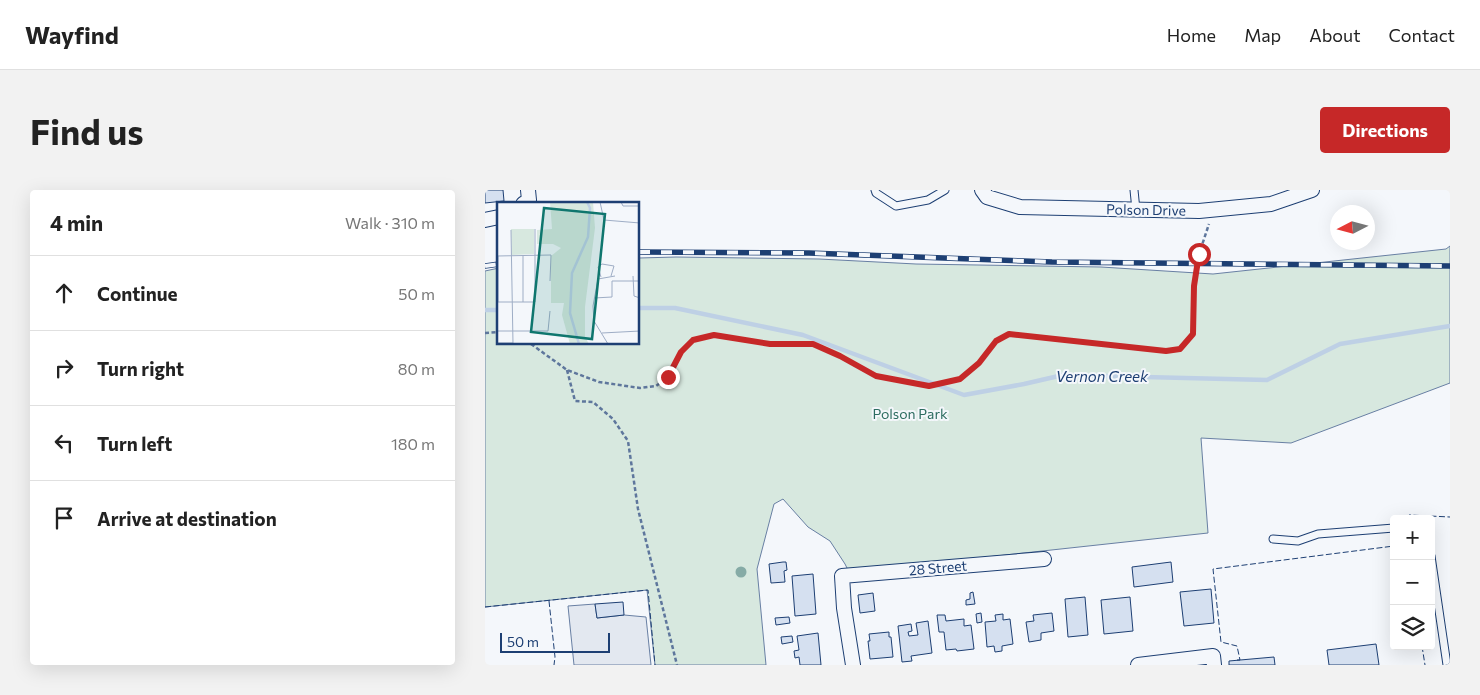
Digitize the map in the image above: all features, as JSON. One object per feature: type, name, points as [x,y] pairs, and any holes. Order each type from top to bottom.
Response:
[{"type":"street","points":[[526,202],[529,200],[528,190]]},
{"type":"street","name":"Polson Drive","points":[[982,190],[987,197],[1021,208],[1199,212],[1271,204],[1312,190]]},
{"type":"street","name":"28 Street","points":[[853,665],[844,608],[842,576],[1044,559]]},
{"type":"street","points":[[1138,665],[1214,661]]},
{"type":"lane","points":[[875,190],[876,193],[896,206],[928,200],[945,190]]},
{"type":"lane","points":[[1134,190],[1136,210]]},
{"type":"lane","points":[[1273,539],[1298,541],[1319,534],[1390,528]]},
{"type":"lane","points":[[1432,560],[1447,665]]},
{"type":"path","points":[[532,345],[567,370],[599,382],[640,388],[656,386],[668,377],[681,352],[693,340],[714,335],[770,344],[813,344],[840,356],[876,376],[929,386],[960,379],[979,363],[996,341],[1009,334],[1166,351],[1180,349],[1193,334],[1194,286],[1199,254],[1214,210]]},
{"type":"path","points":[[567,370],[575,401],[593,402],[613,419],[628,441],[638,509],[677,665]]},
{"type":"green space","name":"Polson Park","points":[[1450,246],[1450,383],[1291,443],[1201,438],[1208,533],[849,572],[830,541],[808,527],[783,499],[774,504],[757,569],[766,665],[655,665],[647,590],[485,607],[485,271],[497,268],[497,345],[640,345],[640,258],[819,259],[916,264],[1101,267],[1213,274],[1446,249]]},
{"type":"shaded area","points":[[595,604],[597,618],[624,615],[646,617],[651,665],[574,665],[568,606]]},
{"type":"building","points":[[485,190],[503,190],[504,201],[485,203]]},
{"type":"building","points":[[786,562],[787,570],[784,571],[785,582],[771,583],[769,564]]},
{"type":"building","points":[[1171,562],[1173,582],[1134,587],[1132,567]]},
{"type":"building","points":[[813,574],[816,614],[795,616],[792,576]]},
{"type":"building","points":[[1211,589],[1214,623],[1184,626],[1180,592]]},
{"type":"building","points":[[973,592],[975,604],[966,605],[966,600],[970,599],[970,593]]},
{"type":"building","points":[[873,593],[875,611],[860,613],[858,595]]},
{"type":"building","points":[[1085,597],[1088,635],[1068,637],[1065,599]]},
{"type":"building","points":[[1130,597],[1133,631],[1104,634],[1101,600]]},
{"type":"building","points":[[623,602],[624,615],[597,618],[595,604]]},
{"type":"building","points":[[981,613],[982,622],[977,623],[976,614]]},
{"type":"building","points":[[1052,613],[1054,631],[1041,633],[1041,640],[1029,642],[1026,622],[1034,621],[1033,615]]},
{"type":"building","points":[[1003,614],[1003,620],[1010,619],[1013,644],[1002,646],[1002,651],[995,652],[994,646],[987,647],[985,622],[996,621],[995,615]]},
{"type":"building","points":[[937,615],[945,615],[946,621],[964,619],[964,626],[971,625],[974,649],[946,650],[944,632],[939,632]]},
{"type":"building","points":[[789,617],[790,623],[776,625],[775,618]]},
{"type":"building","points":[[928,621],[932,653],[911,656],[912,661],[902,662],[898,626],[911,624],[912,631],[908,632],[909,636],[918,635],[916,623]]},
{"type":"building","points":[[889,632],[893,657],[870,659],[869,634]]},
{"type":"building","points":[[818,633],[821,665],[800,665],[799,657],[795,658],[794,651],[799,650],[797,636]]},
{"type":"building","points":[[792,636],[793,642],[782,644],[781,637]]},
{"type":"building","points":[[1376,644],[1379,665],[1329,665],[1327,650]]},
{"type":"building","points":[[1274,657],[1275,665],[1229,665],[1229,661]]},
{"type":"waterway","name":"Vernon Creek","points":[[640,308],[675,308],[803,335],[964,395],[1063,375],[1267,380],[1340,344],[1450,326]]},
{"type":"waterway","name":"Vernon Creek","points":[[485,310],[497,310]]},
{"type":"railway","points":[[640,252],[809,253],[1052,262],[1450,266]]},
{"type":"railway","points":[[485,266],[497,264]]},
{"type":"fence","points":[[1435,516],[1450,517]]},
{"type":"fence","points":[[1237,660],[1240,660],[1237,646],[1221,642],[1213,569],[1390,547]]},
{"type":"fence","points":[[485,607],[648,590],[655,665]]},
{"type":"fence","points":[[549,601],[555,657],[554,665]]},
{"type":"fence","points":[[1423,650],[1425,665]]},
{"type":"route","points":[[668,377],[681,352],[693,340],[714,335],[770,344],[813,344],[840,356],[876,376],[929,386],[960,379],[979,363],[996,341],[1009,334],[1166,351],[1180,349],[1193,334],[1194,286],[1199,254]]}]
